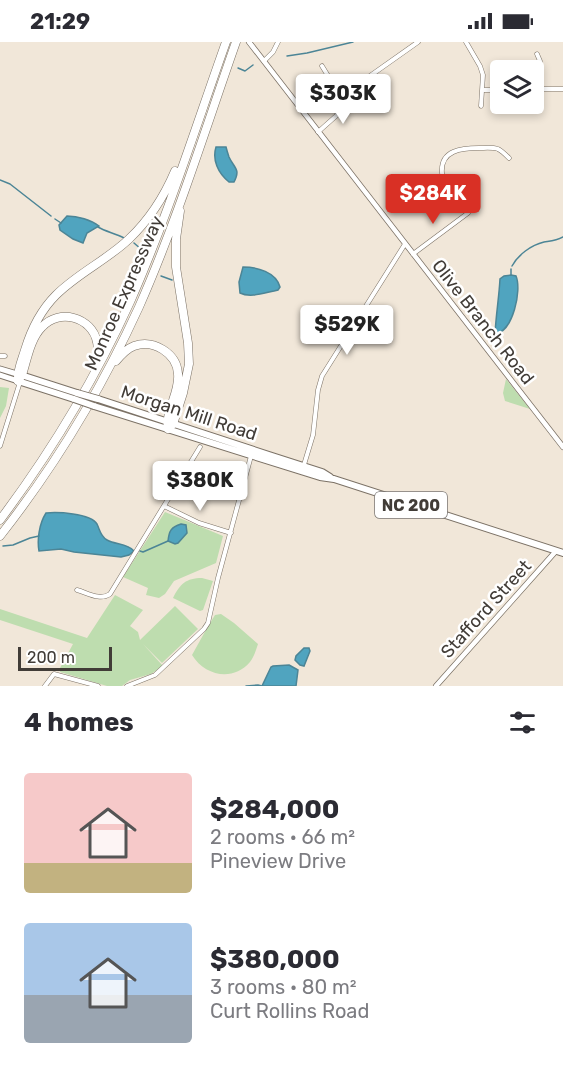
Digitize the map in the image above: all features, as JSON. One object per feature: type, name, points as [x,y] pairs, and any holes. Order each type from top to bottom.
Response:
[{"type":"highway","name":"Monroe Expressway","points":[[0,520],[47,454],[116,332],[161,223],[226,42]]},
{"type":"highway","name":"Monroe Expressway","points":[[0,536],[55,460],[120,347],[163,247],[237,42]]},
{"type":"highway","points":[[19,378],[32,331],[50,301],[66,286],[127,241],[155,209],[171,181],[204,104]]},
{"type":"highway","points":[[169,425],[185,385],[189,364],[175,253],[179,217],[191,169]]},
{"type":"highway","points":[[19,378],[34,340],[42,327],[54,319],[72,317],[82,321],[90,328],[97,343],[97,360],[79,394]]},
{"type":"highway","points":[[100,385],[117,359],[128,349],[146,344],[161,348],[173,359],[178,374],[169,425]]},
{"type":"main road","name":"Morgan Mill Road","points":[[0,369],[19,378]]},
{"type":"main road","name":"Morgan Mill Road","points":[[0,375],[79,394],[96,402],[303,469]]},
{"type":"main road","name":"Morgan Mill Road","points":[[169,425],[251,456],[322,472],[334,479],[560,552]]},
{"type":"street","name":"Olive Branch Road","points":[[249,42],[563,447]]},
{"type":"street","points":[[264,62],[278,42]]},
{"type":"street","points":[[318,132],[336,116],[360,84],[418,42]]},
{"type":"street","points":[[466,42],[483,75],[481,106]]},
{"type":"street","points":[[537,54],[540,60]]},
{"type":"street","points":[[322,66],[333,84],[348,99]]},
{"type":"street","points":[[544,89],[563,89]]},
{"type":"street","points":[[482,90],[490,90]]},
{"type":"street","points":[[413,254],[468,213],[443,179],[442,168],[451,153],[461,148],[489,148],[499,150],[509,158]]},
{"type":"street","points":[[303,469],[313,435],[318,390],[322,376],[405,244]]},
{"type":"street","points":[[0,446],[19,378]]},
{"type":"street","points":[[77,590],[100,597],[111,594],[200,447]]},
{"type":"street","points":[[127,686],[155,675],[204,629],[210,616],[251,456]]},
{"type":"street","points":[[164,506],[199,523],[231,533]]},
{"type":"street","name":"Stafford Street","points":[[436,686],[560,552]]},
{"type":"street","points":[[45,686],[54,674],[98,686]]},
{"type":"green space","points":[[506,379],[530,409],[505,401],[503,393]]},
{"type":"green space","points":[[0,387],[9,388],[6,406],[0,418]]},
{"type":"green space","points":[[165,512],[223,536],[216,563],[174,581],[165,594],[159,598],[146,595],[148,588],[123,577]]},
{"type":"green space","points":[[202,578],[213,581],[203,610],[200,611],[173,598],[184,583]]},
{"type":"green space","points":[[115,595],[143,610],[130,626],[138,632],[140,640],[175,606],[198,629],[162,663],[143,644],[163,666],[151,674],[130,680],[122,686],[107,686],[60,672],[73,644],[0,620],[0,609],[87,638]]},
{"type":"green space","points":[[221,614],[258,644],[250,662],[236,672],[228,674],[219,674],[204,668],[192,655],[215,615]]},
{"type":"water","points":[[216,147],[226,147],[237,171],[234,182],[229,182],[219,170],[215,161]]},
{"type":"water","points":[[67,216],[84,219],[99,226],[87,233],[83,243],[60,230],[59,225]]},
{"type":"water","points":[[243,267],[265,271],[278,282],[280,287],[278,290],[257,295],[240,293],[239,282]]},
{"type":"water","points":[[511,275],[516,276],[518,282],[517,300],[507,326],[495,334],[500,279]]},
{"type":"water","points":[[46,513],[81,515],[93,520],[102,535],[110,542],[134,551],[121,557],[61,549],[39,551],[39,532]]},
{"type":"water","points":[[181,524],[186,525],[187,533],[178,543],[168,541],[171,530]]},
{"type":"water","points":[[304,648],[309,648],[310,651],[304,666],[295,660]]},
{"type":"water","points":[[289,665],[298,670],[296,686],[262,686],[271,667]]},
{"type":"waterway","points":[[287,56],[353,42]]},
{"type":"waterway","points":[[238,68],[245,71],[253,65]]},
{"type":"waterway","points":[[0,180],[10,184],[51,216]]},
{"type":"waterway","points":[[55,219],[61,223]]},
{"type":"waterway","points":[[98,227],[124,238]]},
{"type":"waterway","points":[[512,266],[530,248],[539,243],[563,237]]},
{"type":"waterway","points":[[134,243],[142,250]]},
{"type":"waterway","points":[[511,269],[511,275]]},
{"type":"waterway","points":[[161,276],[172,280]]},
{"type":"waterway","points":[[3,546],[39,536]]},
{"type":"waterway","points":[[140,551],[143,552],[168,541]]},
{"type":"waterway","points":[[246,686],[262,686]]}]
